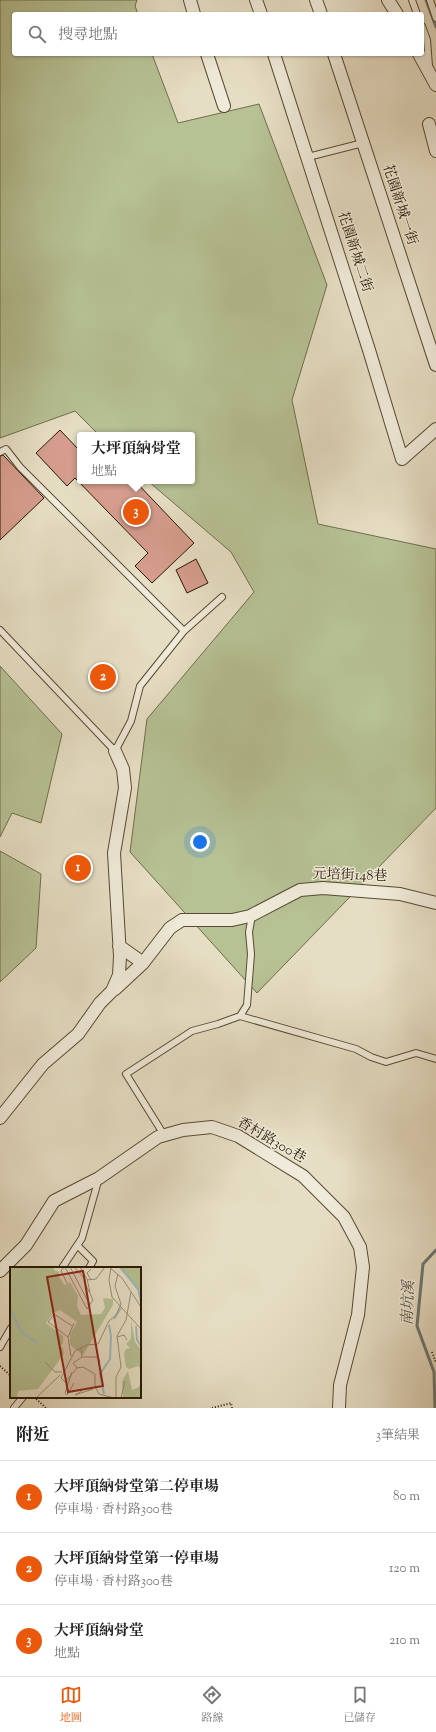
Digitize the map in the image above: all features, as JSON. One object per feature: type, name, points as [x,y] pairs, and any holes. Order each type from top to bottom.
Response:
[{"type":"street","points":[[190,0],[193,12]]},
{"type":"street","points":[[256,0],[259,12]]},
{"type":"street","points":[[316,0],[320,12]]},
{"type":"street","points":[[388,0],[396,12]]},
{"type":"street","points":[[209,56],[224,106]]},
{"type":"street","name":"花園新城二街","points":[[275,56],[402,459],[436,429]]},
{"type":"street","name":"花園新城一街","points":[[335,56],[436,365]]},
{"type":"street","points":[[421,56],[436,85]]},
{"type":"street","points":[[429,124],[436,151]]},
{"type":"street","points":[[0,1118],[43,1064],[78,1034],[100,1003],[112,991],[119,975],[114,853],[125,788],[123,769],[115,751]]},
{"type":"street","name":"元培街148巷","points":[[112,991],[143,963],[170,928],[182,920],[232,920],[250,916],[300,890],[323,888],[400,894],[436,903]]},
{"type":"street","points":[[119,946],[143,963]]},
{"type":"street","name":"香村路300巷","points":[[0,1271],[26,1245],[54,1200],[99,1178],[158,1137],[183,1130],[212,1128],[238,1136],[302,1176],[344,1217],[360,1247],[363,1266],[358,1315],[340,1385],[339,1408]]},
{"type":"lane","points":[[412,0],[417,12]]},
{"type":"lane","points":[[430,0],[436,18]]},
{"type":"lane","points":[[424,32],[427,40],[429,74]]},
{"type":"lane","points":[[308,158],[363,143]]},
{"type":"lane","points":[[0,452],[6,449],[20,467],[184,631]]},
{"type":"lane","points":[[0,630],[115,751],[131,721],[140,686],[184,631],[222,596]]},
{"type":"lane","points":[[240,1016],[247,1005],[251,954],[249,932],[252,921],[250,916]]},
{"type":"lane","points":[[164,1135],[126,1074],[192,1031],[240,1016],[356,1049],[371,1057],[386,1062],[416,1053],[436,1059]]},
{"type":"lane","points":[[63,1267],[82,1238],[99,1178]]},
{"type":"lane","points":[[78,1246],[93,1261],[90,1267]]},
{"type":"lane","points":[[0,1347],[10,1330]]},
{"type":"lane","points":[[14,1408],[22,1398]]},
{"type":"path","points":[[432,1352],[436,1363]]},
{"type":"path","points":[[0,1366],[10,1375]]},
{"type":"path","points":[[35,1398],[46,1408]]},
{"type":"path","points":[[212,1408],[231,1402],[232,1408]]},
{"type":"green space","points":[[0,0],[137,0],[135,6],[137,12],[12,12],[12,56],[153,56],[178,123],[259,104],[327,285],[292,400],[318,524],[436,549],[436,808],[257,993],[130,852],[147,719],[254,592],[231,552],[152,484],[195,484],[195,432],[96,432],[75,411],[0,438]]},
{"type":"green space","points":[[0,666],[62,734],[41,823],[12,813],[0,837]]},
{"type":"green space","points":[[0,851],[41,874],[36,948],[0,982]]},
{"type":"building","points":[[60,430],[77,448],[77,480],[75,478],[67,486],[36,453]]},
{"type":"building","points":[[3,455],[44,498],[0,540],[0,456]]},
{"type":"building","points":[[81,484],[138,484],[194,543],[152,583],[135,566],[148,553]]},
{"type":"building","points":[[196,559],[208,583],[187,593],[176,570]]},
{"type":"waterway","points":[[426,0],[436,27]]},
{"type":"waterway","name":"南坑溪","points":[[435,1408],[434,1372],[417,1326],[423,1264],[436,1250]]},
{"type":"place","name":"大坪頂納骨堂","points":[[136,512]]},
{"type":"place","name":"大坪頂納骨堂第一停車場","points":[[103,677]]},
{"type":"place","name":"大坪頂納骨堂第二停車場","points":[[78,868]]}]
